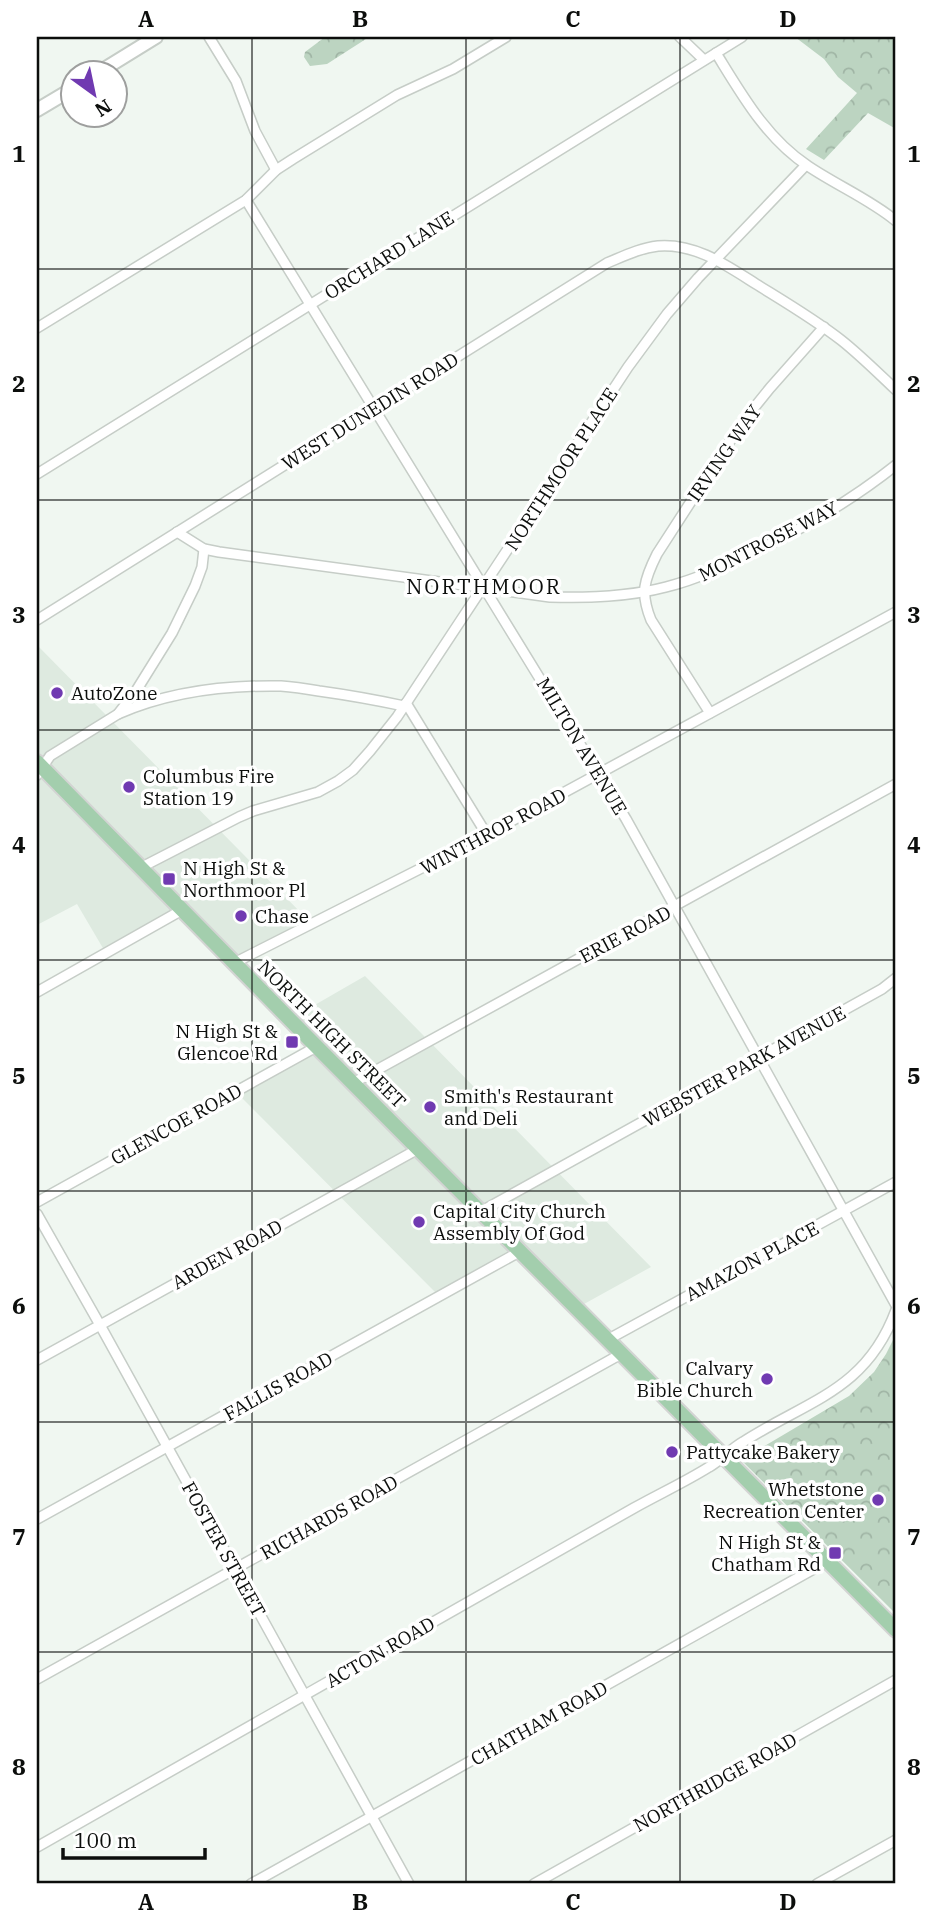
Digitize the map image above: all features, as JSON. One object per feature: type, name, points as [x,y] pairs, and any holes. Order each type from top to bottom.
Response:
[{"type":"main road","points":[[119,60],[156,37]]},
{"type":"main road","points":[[37,110],[60,96]]},
{"type":"main road","name":"NORTH HIGH STREET","points":[[38,768],[896,1630]]},
{"type":"street","points":[[209,37],[236,81],[255,131],[276,170]]},
{"type":"street","points":[[37,328],[246,200],[276,170],[397,95],[453,69],[506,37]]},
{"type":"street","points":[[680,37],[704,60]]},
{"type":"street","name":"ORCHARD LANE","points":[[37,474],[742,37]]},
{"type":"street","points":[[716,53],[763,126],[783,147],[806,165],[896,221]]},
{"type":"street","name":"NORTHMOOR PLACE","points":[[140,868],[246,814],[318,792],[352,770],[370,751],[405,704],[628,367],[667,314],[806,165]]},
{"type":"street","name":"MILTON AVENUE","points":[[246,200],[650,858],[896,1307]]},
{"type":"street","name":"WEST DUNEDIN ROAD","points":[[37,620],[607,263],[645,248],[680,248],[700,252],[716,260],[824,327],[896,390]]},
{"type":"street","name":"IRVING WAY","points":[[643,592],[648,572],[657,554],[723,450],[770,388],[824,327]]},
{"type":"street","name":"MONTROSE WAY","points":[[177,532],[204,549],[550,597],[579,598],[666,587],[726,566],[836,508],[896,465]]},
{"type":"street","points":[[118,714],[173,633],[202,568],[204,549]]},
{"type":"street","points":[[643,592],[651,620],[710,713]]},
{"type":"street","name":"WINTHROP ROAD","points":[[234,963],[487,835],[896,612]]},
{"type":"street","points":[[38,768],[50,756],[118,714],[144,704],[198,691],[284,686],[357,696],[405,704],[487,835]]},
{"type":"street","name":"ERIE ROAD","points":[[353,1083],[896,784]]},
{"type":"street","points":[[37,992],[182,910]]},
{"type":"street","name":"WEBSTER PARK AVENUE","points":[[480,1212],[760,1059],[882,989],[896,978]]},
{"type":"street","name":"GLENCOE ROAD","points":[[37,1202],[316,1047]]},
{"type":"street","name":"ARDEN ROAD","points":[[37,1360],[418,1149]]},
{"type":"street","name":"AMAZON PLACE","points":[[607,1340],[896,1182]]},
{"type":"street","name":"FOSTER STREET","points":[[37,1214],[409,1884]]},
{"type":"street","name":"FALLIS ROAD","points":[[37,1519],[519,1252]]},
{"type":"street","name":"ACTON ROAD","points":[[37,1847],[708,1468],[741,1443],[833,1391],[855,1375],[882,1340],[896,1307]]},
{"type":"street","name":"RICHARDS ROAD","points":[[37,1679],[621,1354]]},
{"type":"street","name":"CHATHAM ROAD","points":[[251,1884],[826,1562]]},
{"type":"street","name":"NORTHRIDGE ROAD","points":[[534,1884],[896,1680]]},
{"type":"street","points":[[817,1884],[896,1840]]},
{"type":"shaded area","points":[[37,645],[313,925],[235,966],[180,912],[107,955],[77,904],[37,925]]},
{"type":"shaded area","points":[[365,976],[651,1267],[575,1309],[519,1253],[440,1297],[236,1092],[315,1048],[287,1021]]},
{"type":"green space","points":[[325,37],[369,37],[327,64],[310,66],[304,57],[305,52]]},
{"type":"green space","points":[[795,37],[896,37],[896,129],[868,113],[824,160],[806,149],[857,93],[838,77],[824,59]]},
{"type":"green space","points":[[896,1334],[896,1614],[741,1460],[849,1396],[874,1372]]},
{"type":"place","name":"AutoZone","points":[[57,693]]},
{"type":"place","name":"Columbus Fire Station 19","points":[[129,787]]},
{"type":"place","name":"N High St & Northmoor Pl","points":[[169,879]]},
{"type":"place","name":"Chase","points":[[241,916]]},
{"type":"place","name":"N High St & Glencoe Rd","points":[[292,1042]]},
{"type":"place","name":"Smith's Restaurant and Deli","points":[[430,1107]]},
{"type":"place","name":"Capital City Church Assembly Of God","points":[[419,1222]]},
{"type":"place","name":"Calvary Bible Church","points":[[767,1379]]},
{"type":"place","name":"Pattycake Bakery","points":[[672,1452]]},
{"type":"place","name":"Whetstone Recreation Center","points":[[878,1500]]},
{"type":"place","name":"N High St & Chatham Rd","points":[[835,1553]]},
{"type":"district","name":"NORTHMOOR","points":[[484,587]]}]
